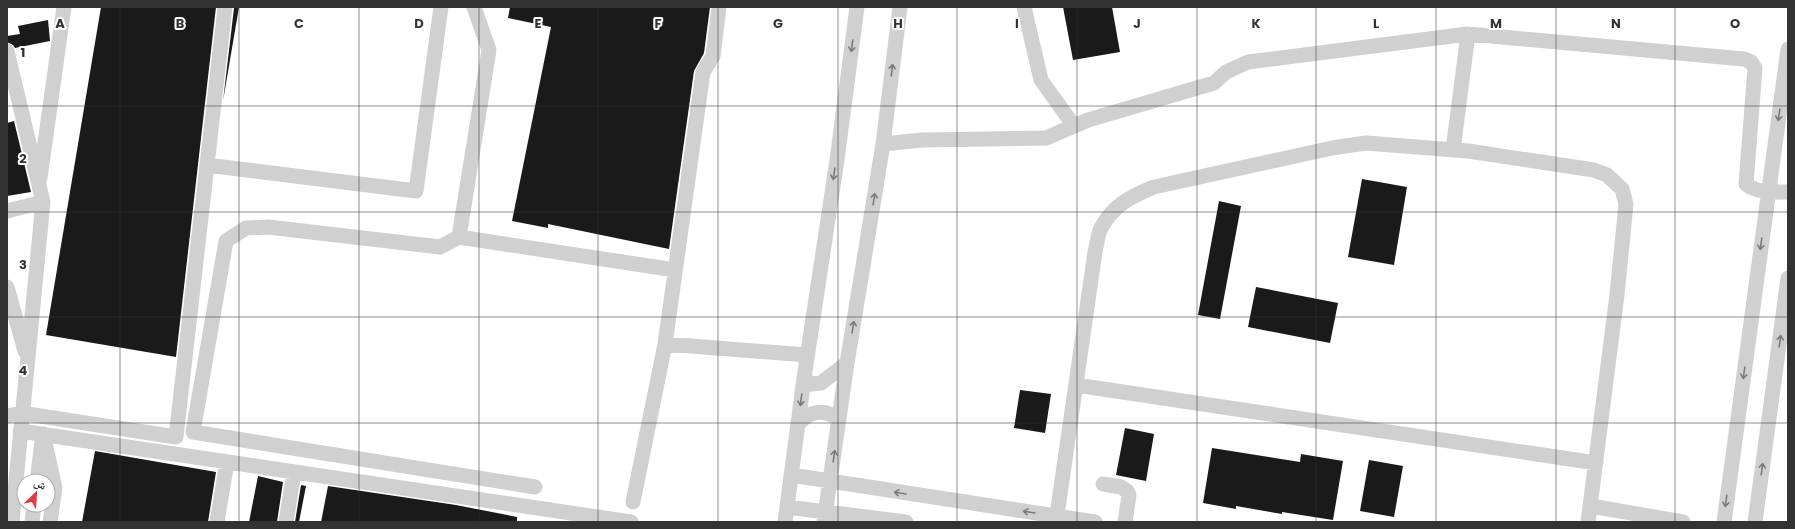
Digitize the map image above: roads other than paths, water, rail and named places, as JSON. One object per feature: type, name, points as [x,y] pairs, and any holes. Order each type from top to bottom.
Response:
[{"type":"street","points":[[39,188],[64,7]]},
{"type":"street","points":[[14,415],[176,437],[225,7]]},
{"type":"street","points":[[207,165],[416,191],[441,7]]},
{"type":"street","points":[[459,237],[489,50],[474,7]]},
{"type":"street","points":[[633,502],[665,344],[703,72],[713,56],[719,7]]},
{"type":"street","points":[[785,522],[807,355],[857,7]]},
{"type":"street","points":[[825,517],[847,363],[883,144],[900,7]]},
{"type":"street","points":[[1024,7],[1041,80],[1074,126]]},
{"type":"street","points":[[883,144],[922,140],[1046,138],[1088,120],[1214,83],[1226,72],[1248,62],[1468,34],[1744,59],[1751,62],[1755,68],[1746,184],[1750,188],[1768,192],[1788,192]]},
{"type":"street","points":[[1454,150],[1468,34]]},
{"type":"street","points":[[1724,522],[1788,49]]},
{"type":"street","points":[[7,51],[13,102],[43,202],[27,360],[14,415],[20,431],[12,522]]},
{"type":"street","points":[[1056,519],[1095,252],[1101,228],[1114,209],[1132,196],[1154,187],[1366,142],[1454,150],[1594,170],[1607,175],[1622,189],[1626,204],[1617,295],[1588,522]]},
{"type":"street","points":[[7,211],[43,202]]},
{"type":"street","points":[[535,487],[193,432],[226,241],[246,228],[268,227],[440,247],[459,237],[675,270]]},
{"type":"street","points":[[1755,522],[1788,278]]},
{"type":"street","points":[[7,287],[27,360]]},
{"type":"street","points":[[665,344],[807,355]]},
{"type":"street","points":[[804,378],[811,384],[821,383],[847,363]]},
{"type":"street","points":[[1076,385],[1596,463]]},
{"type":"street","points":[[798,425],[802,419],[814,412],[828,413],[839,420]]},
{"type":"street","points":[[20,431],[631,522]]},
{"type":"street","points":[[38,473],[43,434]]},
{"type":"street","points":[[43,434],[55,488],[50,522]]},
{"type":"street","points":[[217,522],[227,462]]},
{"type":"street","points":[[286,522],[294,472]]},
{"type":"street","points":[[791,475],[1056,519],[1095,522]]},
{"type":"street","points":[[1103,484],[1121,487],[1127,490],[1129,495],[1124,522]]},
{"type":"street","points":[[787,506],[825,517],[906,522]]},
{"type":"street","points":[[1591,506],[1683,522]]}]
